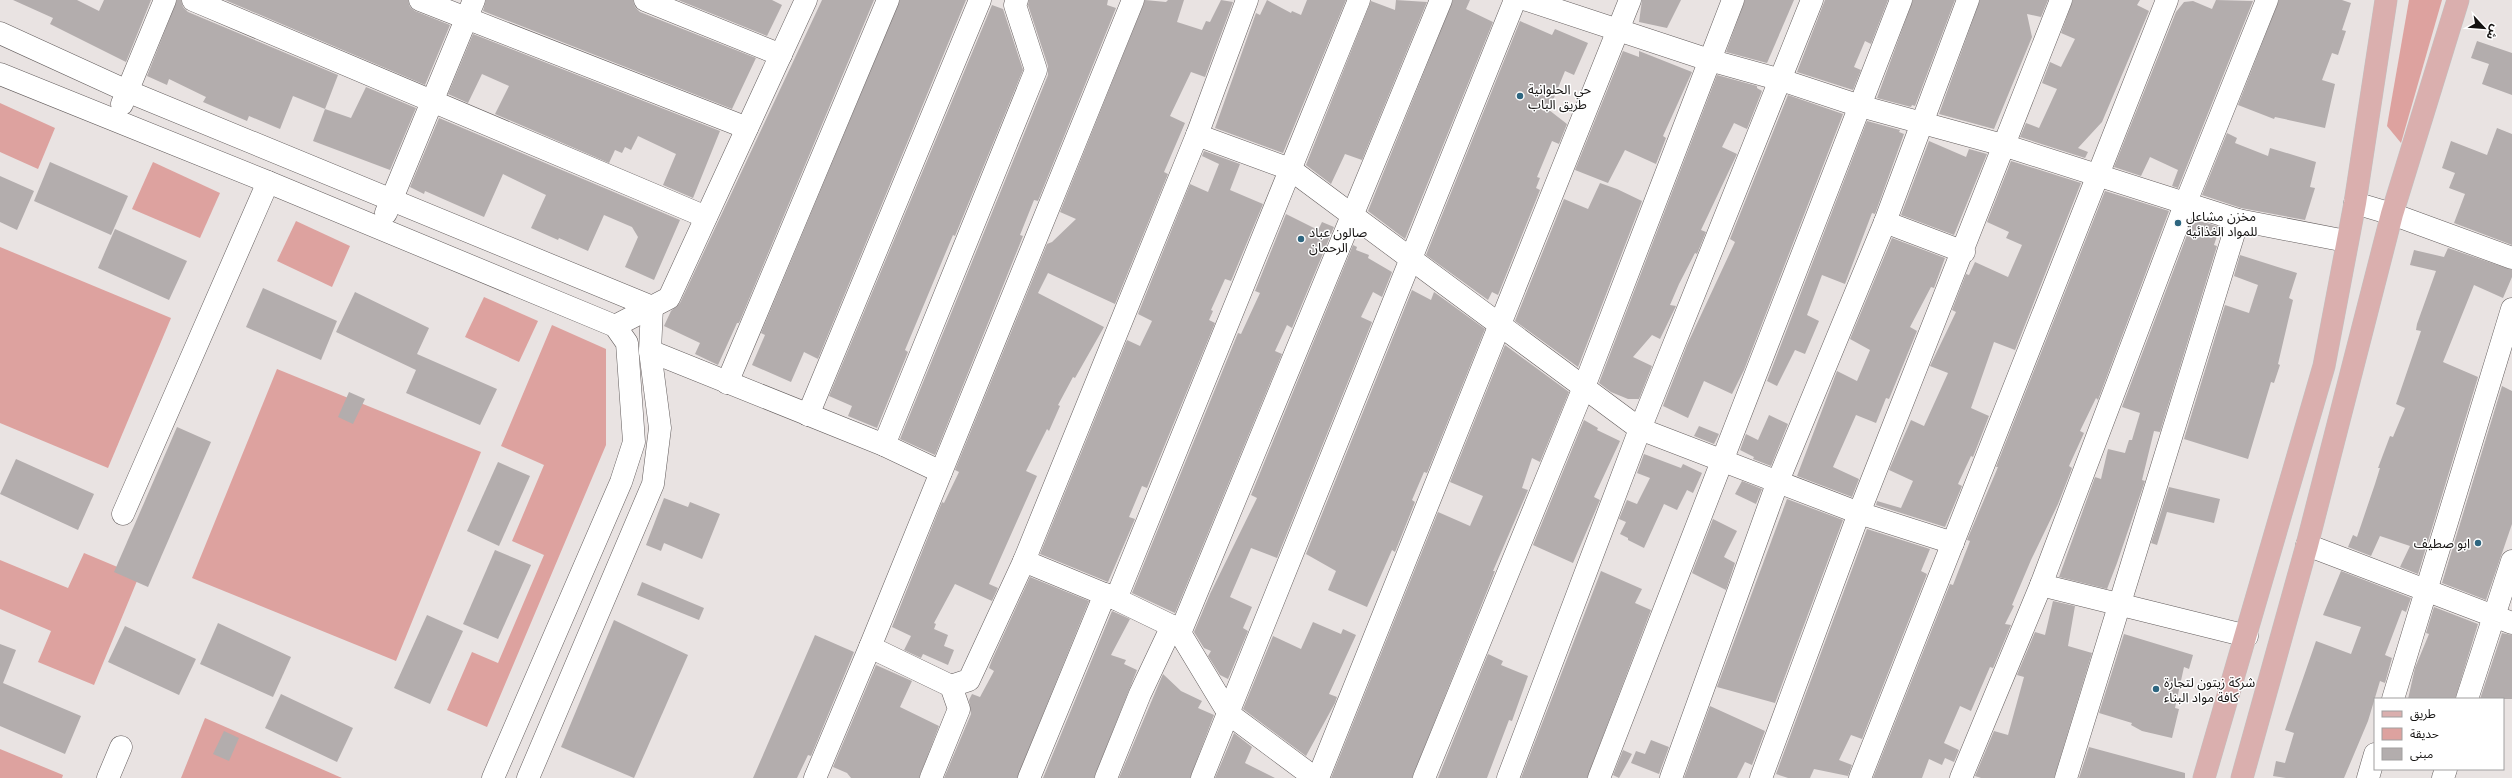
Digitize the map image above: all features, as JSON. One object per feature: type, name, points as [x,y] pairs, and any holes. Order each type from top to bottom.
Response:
[{"type":"main road","points":[[2204,778],[2247,636],[2324,366],[2346,241],[2355,203],[2386,0]]},
{"type":"main road","points":[[2242,778],[2307,545],[2392,214],[2458,0]]},
{"type":"street","points":[[115,120],[165,0]]},
{"type":"street","points":[[193,0],[433,100],[706,217]]},
{"type":"street","points":[[420,0],[471,10],[747,128]]},
{"type":"street","points":[[645,0],[781,55]]},
{"type":"street","points":[[727,383],[888,0]]},
{"type":"street","points":[[808,415],[980,0]]},
{"type":"street","points":[[815,778],[870,647],[1133,0]]},
{"type":"street","points":[[931,778],[959,709],[960,683],[1024,561],[1197,135],[1247,0]]},
{"type":"street","points":[[1029,778],[1111,596],[1290,169],[1359,0]]},
{"type":"street","points":[[1106,778],[1140,694],[1176,629],[1353,216],[1441,0]]},
{"type":"street","points":[[1202,778],[1230,714],[1515,0]]},
{"type":"street","points":[[1527,0],[1617,31],[1709,60],[1780,80],[1860,106],[2003,145],[2186,202],[2238,220],[2346,241]]},
{"type":"street","points":[[1024,561],[1111,596],[1176,629],[1230,714],[1309,776],[1500,324],[1630,0]]},
{"type":"street","points":[[1424,778],[1584,387],[1733,0]]},
{"type":"street","points":[[1508,778],[1640,429],[1812,0]]},
{"type":"street","points":[[1599,778],[1901,0]]},
{"type":"street","points":[[1671,778],[1778,481],[1885,222],[1923,124],[1968,0]]},
{"type":"street","points":[[1761,778],[1859,513],[1964,252],[2003,145],[2061,0]]},
{"type":"street","points":[[1860,778],[2168,0]]},
{"type":"street","points":[[1961,778],[2041,585],[2186,202],[2267,0]]},
{"type":"street","points":[[615,326],[669,298],[781,55],[801,1]]},
{"type":"street","points":[[884,444],[1036,70],[1012,2]]},
{"type":"street","points":[[380,228],[471,10]]},
{"type":"street","points":[[0,33],[127,91],[652,307]]},
{"type":"street","points":[[0,74],[268,182],[615,326],[627,344],[634,442],[621,482],[493,778]]},
{"type":"street","points":[[1197,135],[1290,169],[1640,429],[1859,513],[1953,543]]},
{"type":"street","points":[[123,514],[268,182]]},
{"type":"street","points":[[2355,203],[2392,214],[2512,258]]},
{"type":"street","points":[[2066,778],[2238,220]]},
{"type":"street","points":[[1885,222],[1964,252]]},
{"type":"street","points":[[528,778],[653,484],[660,428],[650,351],[652,307]]},
{"type":"street","points":[[2392,698],[2427,591],[2512,309]]},
{"type":"street","points":[[650,351],[727,383],[884,444],[940,472]]},
{"type":"street","points":[[2307,545],[2503,619]]},
{"type":"street","points":[[2467,698],[2503,619],[2512,561]]},
{"type":"street","points":[[2041,585],[2118,606],[2247,636]]},
{"type":"street","points":[[870,647],[960,683]]},
{"type":"street","points":[[108,778],[121,747]]},
{"type":"street","points":[[2368,778],[2374,757]]},
{"type":"green space","points":[[2409,0],[2442,0],[2401,143],[2387,126]]},
{"type":"green space","points":[[0,103],[55,128],[38,169],[0,152]]},
{"type":"green space","points":[[153,162],[220,193],[200,238],[132,209]]},
{"type":"green space","points":[[296,221],[350,246],[332,287],[277,261]]},
{"type":"green space","points":[[0,247],[171,318],[108,468],[0,423]]},
{"type":"green space","points":[[484,297],[538,321],[519,362],[465,337]]},
{"type":"green space","points":[[552,325],[606,349],[606,445],[487,727],[447,710],[472,652],[498,663],[544,555],[512,541],[544,465],[501,446]]},
{"type":"green space","points":[[277,369],[481,452],[396,661],[192,578]]},
{"type":"green space","points":[[84,553],[139,576],[94,685],[38,662],[51,631],[0,609],[0,560],[68,588]]},
{"type":"green space","points":[[205,718],[342,778],[181,778]]},
{"type":"green space","points":[[0,749],[63,775],[62,778],[0,778]]},
{"type":"building","points":[[13,0],[77,0],[99,11],[104,0],[151,0],[126,62],[50,24],[53,18]]},
{"type":"building","points":[[177,0],[181,0],[183,7],[188,12],[338,75],[325,109],[293,96],[280,129],[249,116],[247,121],[203,102],[206,97],[169,79],[167,85],[147,76]]},
{"type":"building","points":[[225,0],[408,0],[410,7],[415,11],[450,25],[425,85]]},
{"type":"building","points":[[486,0],[633,0],[635,7],[640,12],[756,58],[732,109],[483,11]]},
{"type":"building","points":[[678,0],[772,0],[782,5],[767,36]]},
{"type":"building","points":[[822,0],[874,0],[739,323],[737,323],[718,365],[695,354],[700,343],[664,326],[671,311],[680,303]]},
{"type":"building","points":[[900,0],[966,0],[818,359],[804,352],[791,382],[752,365],[765,335],[761,333]]},
{"type":"building","points":[[1029,0],[1108,0],[1107,5],[1116,8],[1038,201],[1034,200],[1020,235],[1023,236],[935,455],[900,439],[1048,75],[1048,66],[1028,5]]},
{"type":"building","points":[[1145,0],[1166,2],[1168,0],[1184,0],[1177,22],[1202,30],[1206,21],[1210,22],[1221,0],[1233,2],[1205,77],[1191,72],[1170,116],[1185,123],[1164,172],[1168,174],[1115,304],[1048,273],[1038,293],[1104,327],[1075,378],[1073,377],[1058,405],[1060,406],[1049,431],[1047,429],[1026,471],[1037,476],[989,584],[998,588],[992,601],[955,584],[934,623],[936,624],[934,629],[948,635],[944,646],[954,650],[948,665],[923,654],[921,658],[904,650],[911,636],[892,627],[942,502],[944,503],[959,472],[955,470],[1047,244],[1052,242],[1076,219],[1060,212]]},
{"type":"building","points":[[1267,0],[1291,13],[1292,11],[1301,15],[1307,0],[1346,0],[1283,153],[1215,128],[1256,13],[1260,15]]},
{"type":"building","points":[[1396,0],[1427,2],[1362,160],[1345,154],[1331,184],[1306,165],[1371,1],[1395,10]]},
{"type":"building","points":[[1453,0],[1470,0],[1466,9],[1493,22],[1405,239],[1368,211]]},
{"type":"building","points":[[1642,0],[1681,0],[1667,28],[1639,22]]},
{"type":"building","points":[[1745,0],[1794,0],[1767,63],[1726,52]]},
{"type":"building","points":[[1825,0],[1888,0],[1871,44],[1865,41],[1854,67],[1861,70],[1853,90],[1797,72]]},
{"type":"building","points":[[1913,0],[1955,0],[1915,106],[1912,105],[1911,107],[1877,98]]},
{"type":"building","points":[[1980,0],[2048,0],[2041,17],[2027,14],[2032,37],[1994,129],[1939,114]]},
{"type":"building","points":[[2073,0],[2140,0],[2137,5],[2149,11],[2102,122],[2078,148],[2088,152],[2085,158],[2020,137],[2026,123],[2039,128],[2057,89],[2042,83],[2050,62],[2061,67],[2075,39],[2061,33]]},
{"type":"building","points":[[2216,0],[2253,1],[2178,188],[2172,186],[2178,170],[2150,157],[2141,176],[2114,167],[2176,12],[2184,2],[2193,1],[2212,9]]},
{"type":"building","points":[[2279,0],[2342,0],[2351,3],[2342,30],[2346,31],[2338,55],[2332,53],[2322,80],[2335,84],[2325,128],[2275,117],[2274,119],[2238,105]]},
{"type":"building","points":[[992,5],[1003,9],[1023,70],[955,236],[953,235],[905,350],[908,352],[877,428],[848,416],[852,406],[829,396]]},
{"type":"building","points":[[1520,21],[1552,35],[1555,29],[1588,43],[1574,75],[1565,71],[1549,110],[1567,124],[1559,144],[1552,141],[1537,177],[1540,178],[1536,188],[1540,190],[1498,295],[1492,292],[1488,300],[1426,255]]},
{"type":"building","points":[[473,34],[720,131],[693,198],[663,185],[676,154],[638,136],[631,150],[625,147],[622,153],[615,150],[609,163],[495,114],[509,86],[482,74],[468,103],[448,94]]},
{"type":"building","points":[[2477,41],[2512,53],[2512,95],[2482,84],[2489,64],[2471,58]]},
{"type":"building","points":[[1623,51],[1639,57],[1639,51],[1692,72],[1663,136],[1666,138],[1656,164],[1625,150],[1608,183],[1575,170]]},
{"type":"building","points":[[1717,75],[1757,86],[1757,88],[1762,91],[1747,129],[1734,123],[1722,147],[1737,154],[1701,230],[1706,232],[1697,254],[1695,253],[1679,284],[1670,305],[1676,306],[1660,339],[1652,335],[1633,357],[1652,366],[1639,399],[1628,399],[1611,392],[1599,383]]},
{"type":"building","points":[[366,87],[416,108],[390,170],[313,141],[325,109],[351,118]]},
{"type":"building","points":[[1788,95],[1843,114],[1744,370],[1732,394],[1704,381],[1688,418],[1663,406],[1687,345],[1735,242],[1730,239]]},
{"type":"building","points":[[439,118],[680,220],[654,280],[625,267],[638,237],[632,227],[604,215],[588,251],[559,238],[558,240],[531,228],[546,195],[503,174],[484,217],[425,191],[424,194],[410,187]]},
{"type":"building","points":[[1867,121],[1900,130],[1899,132],[1904,134],[1875,214],[1872,213],[1845,284],[1822,275],[1807,315],[1819,321],[1805,354],[1795,350],[1777,386],[1767,381]]},
{"type":"building","points":[[2497,128],[2512,134],[2512,245],[2454,223],[2465,194],[2449,188],[2455,173],[2442,168],[2451,141],[2487,155]]},
{"type":"building","points":[[2227,133],[2237,138],[2235,143],[2268,156],[2270,148],[2316,162],[2310,187],[2315,188],[2305,220],[2241,208],[2202,195]]},
{"type":"building","points":[[1929,141],[1966,157],[1969,149],[1987,154],[1954,235],[1901,215]]},
{"type":"building","points":[[1204,151],[1240,164],[1230,190],[1263,204],[1231,281],[1225,279],[1211,310],[1213,311],[1209,320],[1215,323],[1147,488],[1142,486],[1129,517],[1135,519],[1108,582],[1040,554],[1127,340],[1140,346],[1152,321],[1138,314],[1190,184],[1208,192],[1219,164],[1202,156]]},
{"type":"building","points":[[2011,161],[2081,183],[2015,350],[1994,342],[1971,408],[1989,416],[1973,457],[1971,456],[1958,484],[1962,486],[1945,527],[1876,505],[1877,501],[1901,508],[1913,481],[1889,470],[1911,420],[1924,426],[1948,373],[1930,366],[1956,312],[1952,310],[1966,274],[1969,275],[1975,262],[2008,277],[2022,245],[2006,238],[2009,232],[1987,222]]},
{"type":"building","points":[[50,162],[128,196],[111,235],[34,201]]},
{"type":"building","points":[[0,176],[34,191],[17,230],[0,222]]},
{"type":"building","points":[[1600,183],[1642,201],[1578,367],[1515,321],[1564,199],[1588,209]]},
{"type":"building","points":[[2105,191],[2169,211],[2098,400],[2096,398],[2080,431],[2084,433],[2069,466],[2072,468],[2058,504],[2031,560],[2012,605],[2014,606],[2005,624],[2011,625],[1993,668],[1990,667],[1971,711],[1960,706],[1944,743],[1959,750],[1954,762],[1945,758],[1942,765],[1929,759],[1922,778],[1873,778],[1950,584],[1953,585],[1970,541],[1967,540],[1998,467],[1996,467]]},
{"type":"building","points":[[1286,214],[1318,230],[1322,222],[1334,227],[1292,328],[1287,325],[1275,351],[1282,354],[1175,613],[1132,593],[1238,333],[1241,334],[1260,293],[1255,291]]},
{"type":"building","points":[[2193,219],[2220,227],[2214,245],[2217,246],[2160,432],[2154,431],[2142,480],[2145,481],[2117,563],[2107,589],[2059,577],[2095,477],[2101,479],[2108,449],[2125,453],[2129,440],[2132,440],[2140,413],[2122,407]]},
{"type":"building","points":[[115,229],[187,261],[169,300],[98,268]]},
{"type":"building","points":[[1892,238],[1945,258],[1934,288],[1931,287],[1910,327],[1917,331],[1889,399],[1886,398],[1876,423],[1856,415],[1833,467],[1859,479],[1852,497],[1797,476],[1837,371],[1857,381],[1870,350],[1850,339]]},
{"type":"building","points":[[1353,245],[1357,247],[1356,250],[1369,255],[1368,258],[1392,272],[1382,297],[1373,292],[1361,317],[1372,322],[1277,558],[1251,548],[1230,597],[1252,607],[1243,628],[1248,631],[1228,679],[1220,675],[1208,656],[1211,651],[1204,648],[1194,632],[1210,594],[1257,498],[1251,495]]},
{"type":"building","points":[[2448,248],[2512,270],[2512,277],[2503,298],[2474,285],[2443,362],[2478,377],[2418,574],[2400,567],[2410,546],[2380,536],[2371,556],[2348,547],[2353,535],[2357,537],[2380,468],[2378,468],[2390,436],[2393,437],[2405,408],[2396,404],[2421,331],[2416,330],[2417,324],[2436,271],[2410,265],[2414,250],[2444,257]]},
{"type":"building","points":[[2240,255],[2297,273],[2289,298],[2293,300],[2278,364],[2280,365],[2274,383],[2271,382],[2248,459],[2184,439],[2225,305],[2249,313],[2258,285],[2234,276]]},
{"type":"building","points":[[263,288],[337,321],[321,360],[246,327]]},
{"type":"building","points":[[1412,290],[1431,300],[1434,292],[1485,329],[1427,473],[1424,472],[1412,500],[1415,502],[1395,552],[1392,550],[1367,607],[1328,590],[1336,571],[1306,554]]},
{"type":"building","points":[[355,292],[429,328],[417,354],[497,389],[480,425],[406,393],[416,370],[336,332]]},
{"type":"building","points":[[1505,345],[1569,392],[1540,462],[1532,458],[1522,488],[1528,490],[1493,571],[1495,571],[1412,778],[1331,778],[1438,512],[1470,526],[1483,496],[1450,482]]},
{"type":"building","points":[[2502,386],[2512,391],[2512,524],[2486,600],[2442,583]]},
{"type":"building","points":[[349,392],[365,399],[353,424],[338,417]]},
{"type":"building","points":[[1769,415],[1788,424],[1771,466],[1753,459],[1754,457],[1740,450],[1746,434],[1758,440]]},
{"type":"building","points":[[1584,420],[1598,428],[1597,430],[1620,441],[1594,497],[1600,500],[1573,563],[1533,545]]},
{"type":"building","points":[[1699,426],[1719,434],[1714,444],[1694,436]]},
{"type":"building","points":[[177,427],[211,442],[148,587],[114,572]]},
{"type":"building","points":[[1644,454],[1681,468],[1683,464],[1702,473],[1693,493],[1687,490],[1677,510],[1664,504],[1644,548],[1620,534],[1626,522],[1619,519],[1627,500],[1637,504],[1650,478],[1637,473]]},
{"type":"building","points":[[16,459],[94,494],[78,530],[0,494]]},
{"type":"building","points":[[498,462],[530,476],[499,546],[467,531]]},
{"type":"building","points":[[1742,481],[1762,489],[1756,504],[1735,494]]},
{"type":"building","points":[[2169,487],[2220,499],[2214,523],[2167,512],[2157,545],[2151,543]]},
{"type":"building","points":[[664,498],[688,507],[690,502],[720,514],[702,559],[664,543],[661,551],[646,545]]},
{"type":"building","points":[[1787,499],[1843,520],[1775,703],[1717,687]]},
{"type":"building","points":[[1713,519],[1737,531],[1724,557],[1735,563],[1726,590],[1692,573]]},
{"type":"building","points":[[1867,529],[1930,549],[1921,571],[1927,574],[1862,739],[1851,735],[1839,760],[1852,765],[1848,776],[1814,769],[1810,778],[1788,778],[1776,774]]},
{"type":"building","points":[[495,550],[531,565],[498,639],[463,624]]},
{"type":"building","points":[[1601,571],[1642,589],[1635,603],[1651,610],[1587,778],[1521,778]]},
{"type":"building","points":[[2341,571],[2411,598],[2406,612],[2402,610],[2385,655],[2392,658],[2385,683],[2380,681],[2368,721],[2344,778],[2286,778],[2273,776],[2276,761],[2285,763],[2294,733],[2285,730],[2316,641],[2351,654],[2361,627],[2323,615]]},
{"type":"building","points":[[1030,577],[1089,601],[1017,778],[944,778],[971,714],[969,700],[972,694],[980,697],[994,671],[989,668],[992,660]]},
{"type":"building","points":[[642,582],[704,608],[699,620],[637,595]]},
{"type":"building","points":[[2053,601],[2075,606],[2068,646],[2092,653],[2054,778],[1981,778],[1975,776],[1994,731],[2008,735],[2024,677],[2017,675],[2035,632],[2045,635]]},
{"type":"building","points":[[2434,607],[2478,624],[2455,698],[2408,698],[2415,668],[2429,634],[2426,633]]},
{"type":"building","points":[[1112,611],[1130,619],[1111,655],[1126,660],[1124,664],[1137,670],[1094,778],[1043,778]]},
{"type":"building","points":[[427,615],[463,631],[430,704],[394,688]]},
{"type":"building","points":[[614,620],[688,655],[634,778],[561,747]]},
{"type":"building","points":[[1313,622],[1341,634],[1343,629],[1356,635],[1329,694],[1337,697],[1335,703],[1306,756],[1243,709],[1273,636],[1301,649]]},
{"type":"building","points":[[218,623],[291,657],[273,697],[200,664]]},
{"type":"building","points":[[125,626],[196,659],[179,695],[108,662]]},
{"type":"building","points":[[2502,633],[2512,635],[2512,699],[2480,698]]},
{"type":"building","points":[[2124,634],[2193,655],[2189,669],[2184,667],[2175,708],[2179,709],[2172,738],[2142,731],[2131,725],[2132,723],[2099,713]]},
{"type":"building","points":[[815,635],[854,652],[811,756],[808,755],[797,778],[753,778]]},
{"type":"building","points":[[0,644],[16,650],[3,683],[81,716],[65,754],[0,726]]},
{"type":"building","points":[[1488,654],[1503,661],[1501,665],[1528,676],[1512,721],[1509,720],[1487,778],[1438,778]]},
{"type":"building","points":[[876,665],[912,681],[900,707],[939,726],[919,778],[851,778],[847,773],[833,767]]},
{"type":"building","points":[[1163,674],[1181,691],[1202,701],[1198,708],[1214,715],[1190,778],[1119,778]]},
{"type":"building","points":[[281,694],[353,728],[337,762],[265,728]]},
{"type":"building","points":[[1710,706],[1765,731],[1752,765],[1745,762],[1737,778],[1684,778]]},
{"type":"building","points":[[224,731],[239,738],[229,761],[213,754]]},
{"type":"building","points":[[1234,733],[1252,747],[1245,763],[1275,778],[1215,778]]},
{"type":"building","points":[[1651,740],[1669,747],[1659,774],[1631,763],[1636,751],[1645,754]]},
{"type":"building","points":[[2089,747],[2185,773],[2185,778],[2079,778]]},
{"type":"building","points":[[1623,750],[1632,754],[1619,778],[1613,775]]},
{"type":"place","name":"حي الحلوانية طريق الباب","points":[[1520,96]]},
{"type":"place","name":"مخزن مشاعل للمواد الغذائية","points":[[2178,223]]},
{"type":"place","name":"صالون عباد الرحمان","points":[[1301,239]]},
{"type":"place","name":"ابو صطيف","points":[[2478,543]]},
{"type":"place","name":"شركة زيتون لتجارة كافة مواد البناء","points":[[2156,689]]}]
